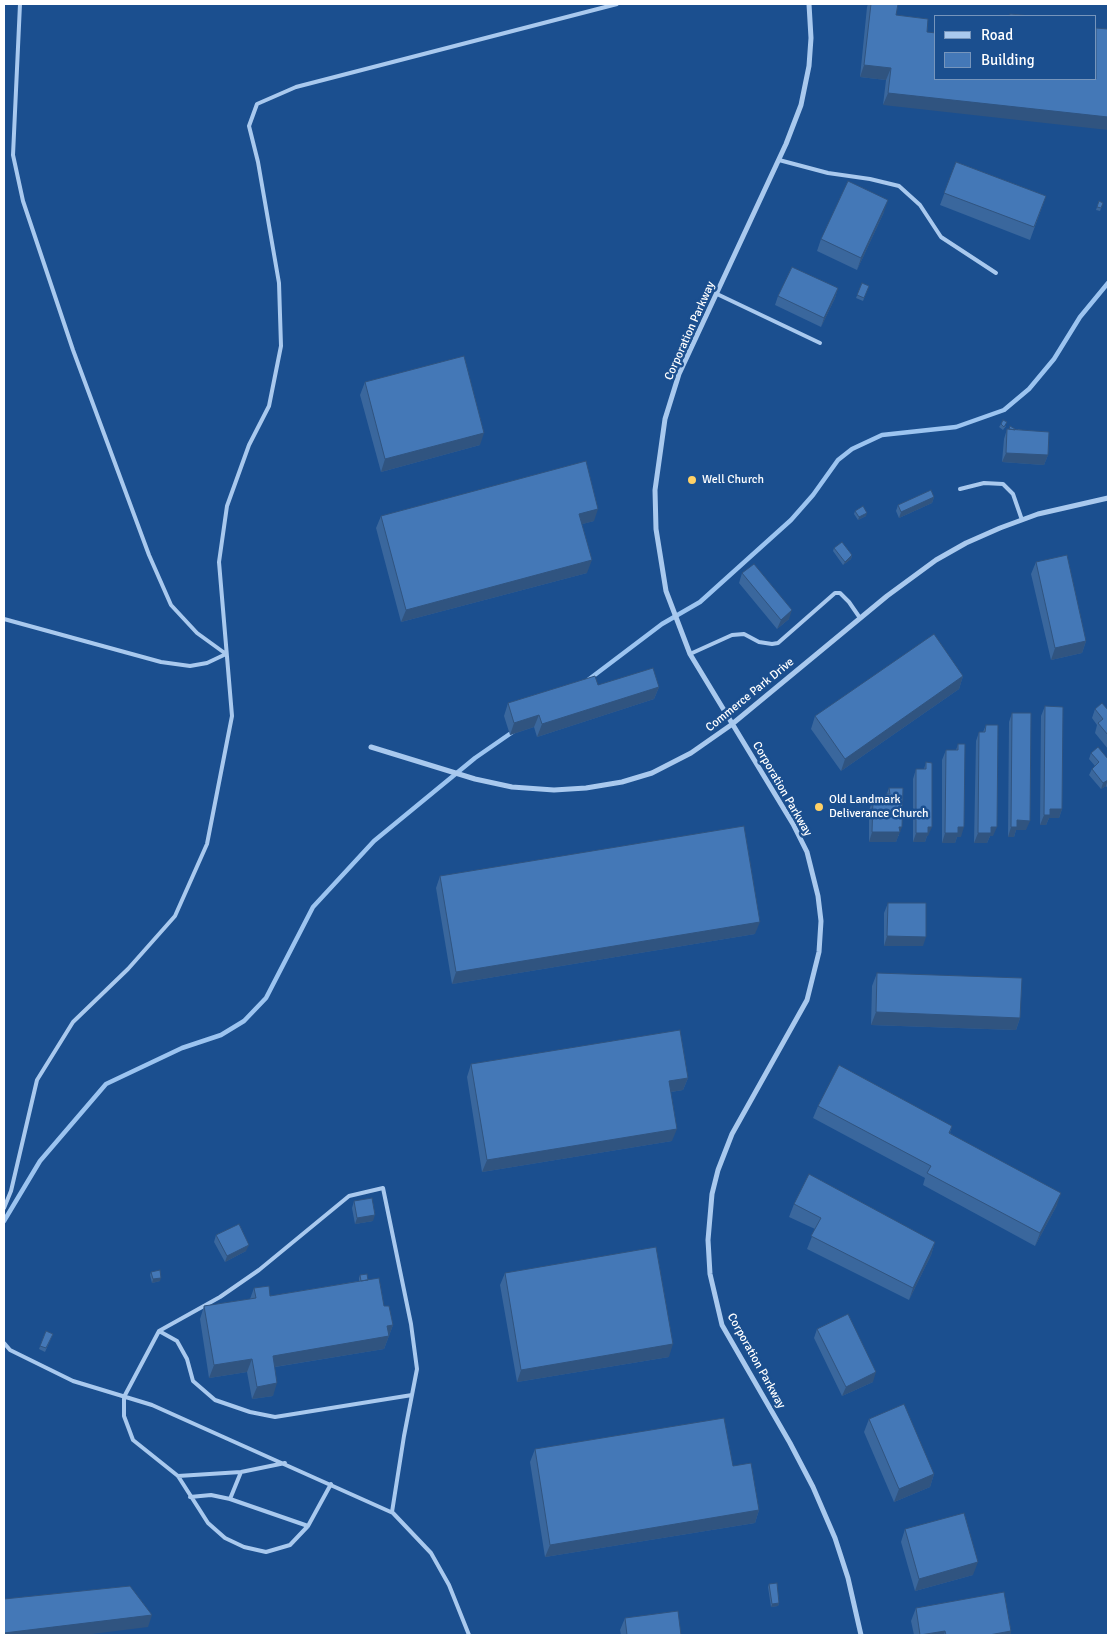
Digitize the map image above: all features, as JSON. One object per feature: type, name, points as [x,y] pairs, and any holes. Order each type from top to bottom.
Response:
[{"type":"street","name":"Corporation Parkway","points":[[809,4],[812,38],[802,104],[779,160],[676,383],[665,419],[655,490],[656,529],[666,592],[690,654],[731,725],[768,782],[807,852],[813,871],[820,921],[819,952],[807,1000],[732,1134],[718,1170],[708,1220],[710,1274],[722,1325],[790,1443],[813,1487],[835,1538],[848,1578],[861,1635]]},
{"type":"street","name":"Commerce Park Drive","points":[[371,747],[475,779],[512,787],[562,790],[622,782],[652,772],[691,754],[731,725],[860,618],[936,560],[966,543],[1022,520],[1108,498]]},
{"type":"lane","points":[[20,4],[13,155],[23,201],[73,350],[163,588],[171,605],[197,633],[226,654]]},
{"type":"lane","points":[[4,1208],[11,1191],[37,1080],[73,1022],[128,970],[175,916],[207,844],[232,716],[219,562],[227,506],[249,446],[269,406],[281,346],[279,283],[258,162],[249,126],[257,104],[296,87],[617,4]]},
{"type":"lane","points":[[779,160],[899,186],[920,205],[941,237],[996,273]]},
{"type":"lane","points":[[717,294],[820,343]]},
{"type":"lane","points":[[960,489],[984,483],[1003,484],[1013,494],[1022,520]]},
{"type":"lane","points":[[690,654],[732,635],[744,634],[759,642],[772,644],[778,642],[835,593],[840,593],[849,602],[860,618]]},
{"type":"lane","points":[[4,619],[161,662],[190,666],[207,663],[226,654]]},
{"type":"lane","points":[[331,1484],[308,1526],[290,1545],[266,1552],[244,1547],[225,1538],[208,1523],[178,1476],[133,1440],[124,1416],[124,1397],[159,1331],[220,1297],[259,1270],[349,1196],[383,1188],[417,1369],[392,1512]]},
{"type":"lane","points":[[159,1331],[177,1341],[187,1359],[193,1381],[215,1400],[250,1412],[275,1417],[412,1395]]},
{"type":"lane","points":[[4,1344],[10,1350],[73,1381],[152,1405],[392,1512],[431,1553],[449,1585],[469,1635]]},
{"type":"lane","points":[[178,1476],[241,1472],[285,1463]]},
{"type":"lane","points":[[230,1499],[241,1472]]},
{"type":"lane","points":[[190,1497],[211,1495],[230,1499],[308,1526]]},
{"type":"building","points":[[871,4],[898,4],[896,15],[928,19],[927,32],[934,33],[934,80],[1097,80],[1097,28],[1108,29],[1108,117],[888,93],[891,68],[864,65]]},
{"type":"building","points":[[956,162],[1046,196],[1034,227],[944,193]]},
{"type":"building","points":[[848,181],[888,200],[861,258],[821,239]]},
{"type":"building","points":[[1099,201],[1103,203],[1101,208],[1097,207]]},
{"type":"building","points":[[792,267],[838,288],[824,318],[778,296]]},
{"type":"building","points":[[862,283],[869,286],[864,298],[857,295]]},
{"type":"building","points":[[464,356],[484,433],[385,459],[365,382]]},
{"type":"building","points":[[1003,420],[1007,422],[1004,427],[1001,424]]},
{"type":"building","points":[[1007,429],[1049,432],[1048,455],[1006,453]]},
{"type":"building","points":[[586,461],[598,509],[579,514],[592,560],[406,610],[381,516]]},
{"type":"building","points":[[931,490],[934,497],[901,512],[898,505]]},
{"type":"building","points":[[863,506],[867,513],[859,517],[855,511]]},
{"type":"building","points":[[842,542],[852,555],[845,562],[834,548]]},
{"type":"building","points":[[1067,555],[1086,641],[1055,648],[1036,562]]},
{"type":"building","points":[[754,564],[792,610],[781,620],[742,573]]},
{"type":"building","points":[[934,634],[963,676],[845,759],[815,716]]},
{"type":"building","points":[[653,668],[659,687],[542,724],[539,715],[514,723],[508,703],[595,676],[598,685]]},
{"type":"building","points":[[1102,703],[1108,710],[1108,735],[1098,723],[1103,719],[1095,709]]},
{"type":"building","points":[[1045,706],[1063,707],[1062,809],[1050,809],[1050,815],[1044,815]]},
{"type":"building","points":[[1012,713],[1031,713],[1030,821],[1017,820],[1017,827],[1011,827]]},
{"type":"building","points":[[986,725],[998,725],[997,827],[991,827],[991,833],[978,833],[979,732],[985,732]]},
{"type":"building","points":[[958,744],[965,744],[964,827],[958,827],[958,833],[945,833],[946,750],[958,750]]},
{"type":"building","points":[[1098,747],[1108,759],[1108,780],[1103,783],[1092,769],[1099,762],[1091,753]]},
{"type":"building","points":[[926,762],[932,763],[932,827],[928,827],[928,833],[916,833],[916,769],[926,769]]},
{"type":"building","points":[[889,788],[903,788],[902,827],[899,827],[900,832],[872,832],[873,800],[886,801],[886,794],[890,794]]},
{"type":"building","points":[[744,826],[760,922],[456,972],[440,876]]},
{"type":"building","points":[[888,903],[926,903],[926,937],[887,936]]},
{"type":"building","points":[[877,973],[1022,978],[1020,1018],[876,1012]]},
{"type":"building","points":[[680,1030],[688,1078],[669,1081],[677,1129],[487,1160],[471,1064]]},
{"type":"building","points":[[839,1065],[952,1126],[949,1133],[1061,1193],[1040,1233],[927,1173],[931,1166],[818,1106]]},
{"type":"building","points":[[809,1174],[935,1242],[913,1288],[811,1236],[821,1218],[794,1204]]},
{"type":"building","points":[[372,1198],[375,1215],[357,1218],[354,1201]]},
{"type":"building","points":[[239,1224],[249,1245],[227,1256],[216,1235]]},
{"type":"building","points":[[656,1247],[673,1344],[521,1370],[505,1273]]},
{"type":"building","points":[[160,1270],[161,1278],[153,1279],[151,1272]]},
{"type":"building","points":[[367,1274],[368,1280],[361,1281],[360,1275]]},
{"type":"building","points":[[379,1278],[384,1306],[389,1306],[393,1325],[387,1326],[389,1336],[273,1356],[277,1383],[257,1387],[252,1359],[214,1365],[204,1306],[256,1298],[254,1288],[269,1286],[270,1296]]},
{"type":"building","points":[[848,1314],[876,1372],[846,1387],[817,1329]]},
{"type":"building","points":[[46,1331],[53,1334],[46,1348],[40,1346]]},
{"type":"building","points":[[904,1404],[934,1474],[899,1489],[869,1419]]},
{"type":"building","points":[[724,1418],[733,1466],[751,1463],[759,1510],[550,1545],[535,1449]]},
{"type":"building","points":[[964,1513],[978,1562],[919,1579],[905,1529]]},
{"type":"building","points":[[777,1583],[779,1603],[772,1604],[769,1584]]},
{"type":"building","points":[[130,1586],[152,1615],[4,1633],[4,1599]]},
{"type":"building","points":[[1004,1592],[1011,1631],[989,1635],[946,1635],[945,1631],[920,1635],[916,1608]]},
{"type":"building","points":[[678,1611],[681,1635],[627,1635],[625,1618]]},
{"type":"waterway","points":[[588,680],[662,624],[700,602],[791,520],[813,495],[838,460],[852,449],[882,435],[956,427],[1004,410],[1029,389],[1054,359],[1080,317],[1108,283]]},
{"type":"waterway","points":[[4,1221],[40,1161],[106,1084],[182,1048],[221,1035],[244,1021],[266,998],[313,907],[374,841],[475,758],[514,731]]},
{"type":"place","name":"Well Church","points":[[692,480]]},
{"type":"place","name":"Old Landmark Deliverance Church","points":[[819,807]]}]
